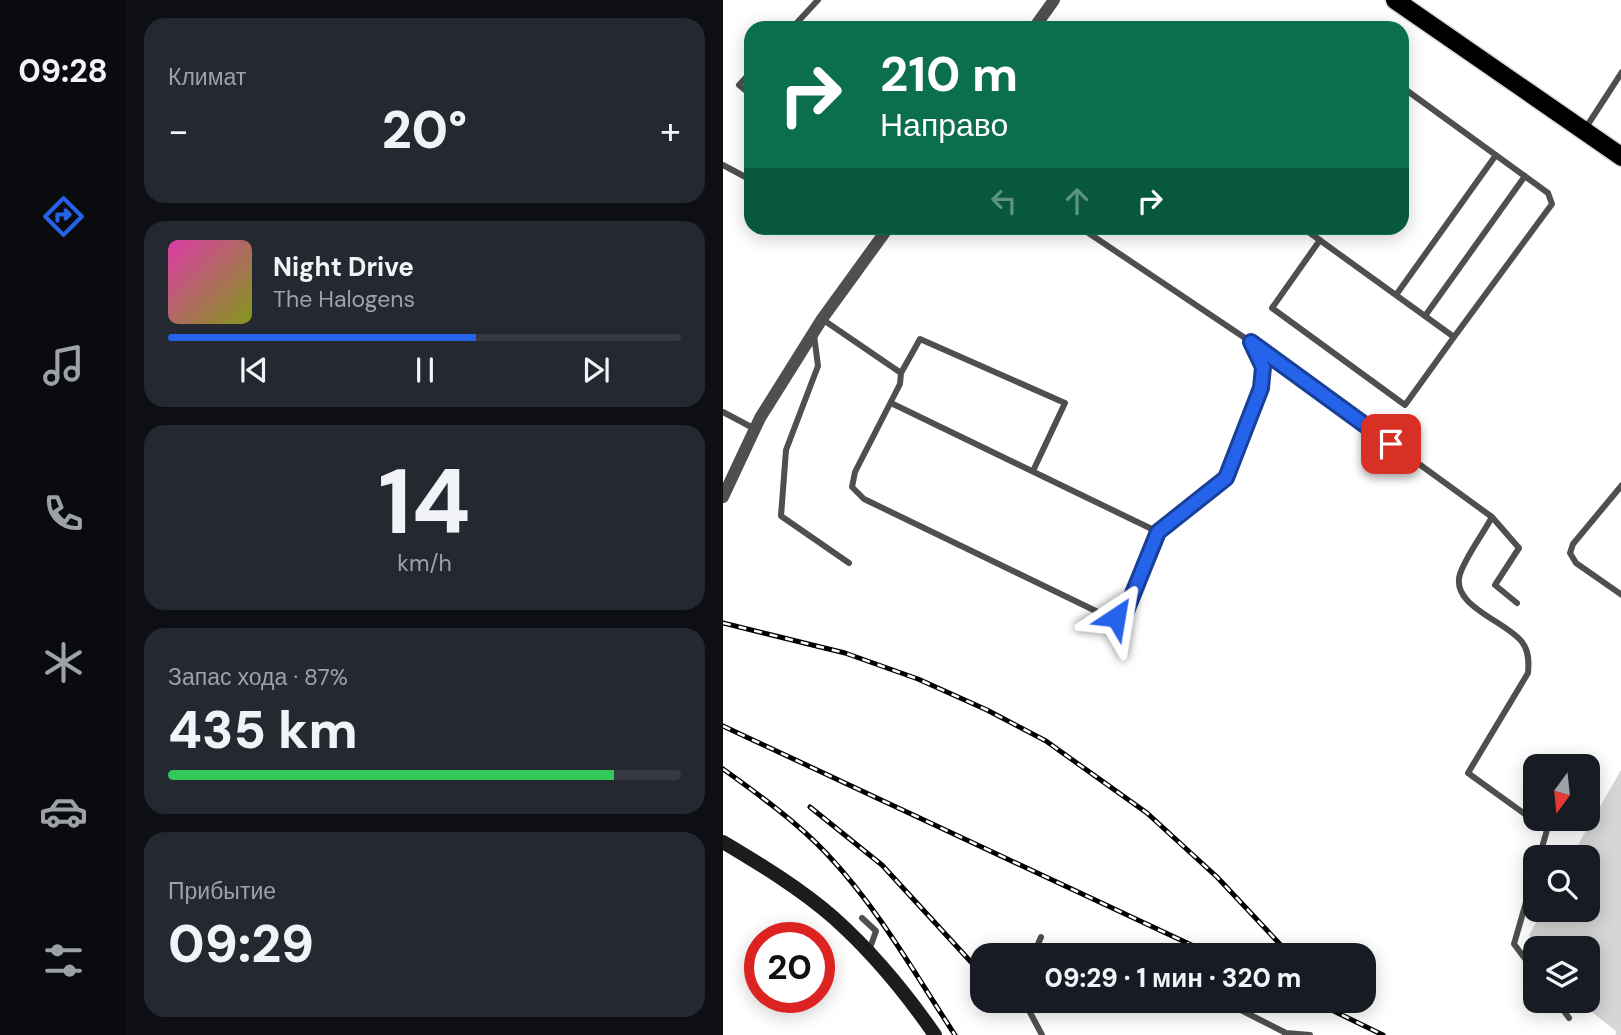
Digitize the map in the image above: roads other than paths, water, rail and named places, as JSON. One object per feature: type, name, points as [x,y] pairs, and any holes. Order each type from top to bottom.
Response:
[{"type":"main road","points":[[1395,0],[1621,157]]},
{"type":"main road","points":[[723,842],[756,861],[833,917],[885,970],[935,1035]]},
{"type":"street","points":[[1039,21],[1054,0]]},
{"type":"street","points":[[723,497],[755,429],[822,319],[883,235]]},
{"type":"lane","points":[[798,21],[818,0]]},
{"type":"lane","points":[[1583,131],[1621,72]]},
{"type":"lane","points":[[1320,240],[1272,308],[1405,405],[1553,204],[1548,193],[1409,93]]},
{"type":"lane","points":[[1396,295],[1496,155]]},
{"type":"lane","points":[[723,165],[744,176]]},
{"type":"lane","points":[[1425,316],[1525,176]]},
{"type":"lane","points":[[1091,235],[1251,342],[1492,517],[1519,548],[1495,585],[1517,603]]},
{"type":"lane","points":[[1314,235],[1454,337]]},
{"type":"lane","points":[[822,319],[901,373]]},
{"type":"lane","points":[[1227,337],[1232,330]]},
{"type":"lane","points":[[813,334],[818,366],[786,450],[781,516],[849,564]]},
{"type":"lane","points":[[1033,471],[1065,403],[920,339],[901,373],[900,384],[855,472],[852,487],[864,499],[1100,613],[1116,617],[1126,611],[1158,532],[1226,478],[1261,388],[1263,367],[1251,342]]},
{"type":"lane","points":[[891,403],[1158,532]]},
{"type":"lane","points":[[723,412],[755,429]]},
{"type":"lane","points":[[1621,485],[1573,544],[1570,553],[1576,563],[1621,595]]},
{"type":"lane","points":[[1492,517],[1460,573],[1458,587],[1465,599],[1522,641],[1529,656],[1529,673],[1468,773],[1547,830],[1543,845]]},
{"type":"lane","points":[[1523,915],[1515,944],[1523,955]]},
{"type":"lane","points":[[862,918],[876,931],[868,953]]},
{"type":"lane","points":[[1038,943],[1041,937]]},
{"type":"lane","points":[[1030,1013],[1042,1035]]},
{"type":"lane","points":[[1245,1013],[1286,1034],[1310,1035]]},
{"type":"lane","points":[[1565,1013],[1569,1018]]},
{"type":"railway","points":[[723,623],[845,653],[918,679],[987,710],[1046,741],[1147,813],[1217,877],[1279,943]]},
{"type":"railway","points":[[723,726],[1187,943]]},
{"type":"railway","points":[[723,769],[803,831],[846,875],[895,942],[955,1035]]},
{"type":"railway","points":[[810,807],[882,865],[970,961]]},
{"type":"railway","points":[[1338,1013],[1383,1035]]}]
